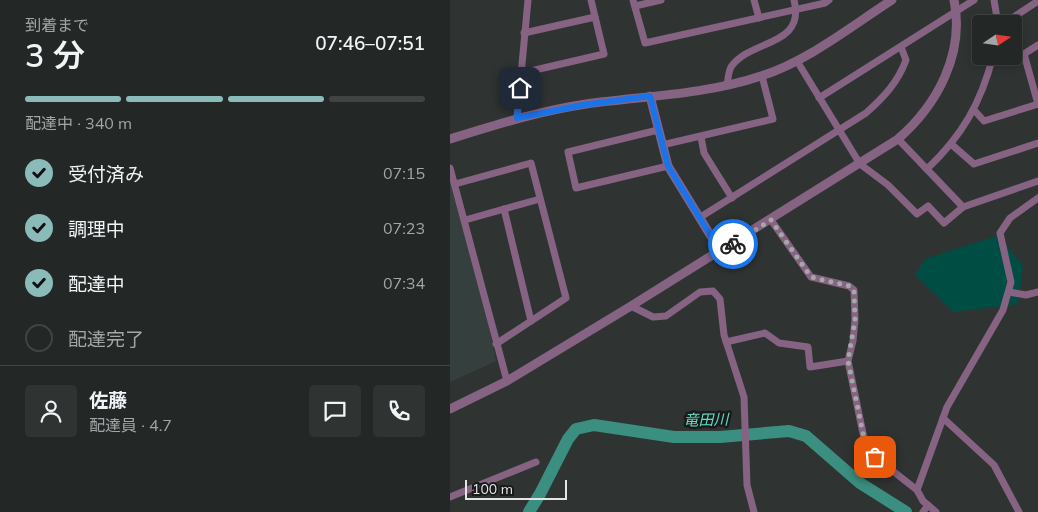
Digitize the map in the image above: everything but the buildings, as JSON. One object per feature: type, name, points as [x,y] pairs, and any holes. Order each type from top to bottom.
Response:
[{"type":"street","points":[[517,118],[528,0]]},
{"type":"street","points":[[522,73],[604,54],[591,0]]},
{"type":"street","points":[[661,0],[634,3],[645,43],[759,18],[829,0]]},
{"type":"street","points":[[754,0],[759,18]]},
{"type":"street","points":[[728,86],[729,72],[732,66],[740,59],[787,33],[793,27],[797,9],[794,0]]},
{"type":"street","points":[[450,140],[517,118],[583,105],[704,91],[762,76],[797,61],[892,0]]},
{"type":"street","points":[[450,409],[506,381],[631,306],[898,139],[920,118],[940,88],[950,65],[956,41],[954,0]]},
{"type":"street","points":[[819,98],[974,0]]},
{"type":"street","points":[[994,0],[996,15]]},
{"type":"street","points":[[1017,15],[1038,1]]},
{"type":"street","points":[[524,33],[595,17]]},
{"type":"street","points":[[974,110],[984,121],[1038,104],[1024,54],[1038,45]]},
{"type":"street","points":[[699,218],[866,113],[889,92],[901,75],[906,60],[901,47]]},
{"type":"street","points":[[797,61],[860,164],[888,185],[918,214],[928,206],[944,223],[963,207],[1038,181]]},
{"type":"street","points":[[926,169],[951,144],[974,110],[990,65]]},
{"type":"street","points":[[662,146],[773,119],[762,76]]},
{"type":"street","points":[[650,96],[668,166],[720,251]]},
{"type":"street","points":[[658,130],[568,152],[576,188],[668,166]]},
{"type":"street","points":[[701,137],[704,153],[732,198]]},
{"type":"street","points":[[898,139],[963,207]]},
{"type":"street","points":[[951,144],[974,164],[1038,143]]},
{"type":"street","points":[[455,184],[531,163],[566,298],[496,344]]},
{"type":"street","points":[[450,168],[506,381]]},
{"type":"street","points":[[917,490],[947,407],[1003,310],[1009,292],[1011,282],[1000,233],[1010,218],[1038,198]]},
{"type":"street","points":[[465,220],[540,199]]},
{"type":"street","points":[[504,209],[531,321]]},
{"type":"street","points":[[771,220],[811,277],[849,286],[854,290],[855,320],[848,361],[868,449],[917,490],[926,509],[936,512]]},
{"type":"street","points":[[631,306],[653,317],[666,316],[700,292],[712,291],[720,299],[726,342],[744,397],[747,485],[754,512]]},
{"type":"street","points":[[1009,292],[1026,295],[1038,292]]},
{"type":"street","points":[[726,342],[765,333],[779,343],[808,347],[810,367],[848,361]]},
{"type":"street","points":[[943,418],[994,465],[1018,512]]},
{"type":"street","points":[[450,498],[536,462]]},
{"type":"shaded area","points":[[450,182],[484,303],[496,361],[450,382]]},
{"type":"green space","points":[[999,235],[1023,266],[1018,304],[953,312],[915,275],[925,259]]},
{"type":"waterway","name":"竜田川","points":[[529,512],[568,439],[576,429],[594,425],[674,437],[720,437],[789,431],[806,436],[860,483],[906,512]]},
{"type":"way so far","points":[[733,244],[771,220],[811,277],[849,286],[854,290],[856,308],[853,341],[848,361],[850,377],[865,443],[875,457]]},
{"type":"route","points":[[520,88],[517,118],[583,105],[650,96],[668,166],[720,251],[733,244]]}]
